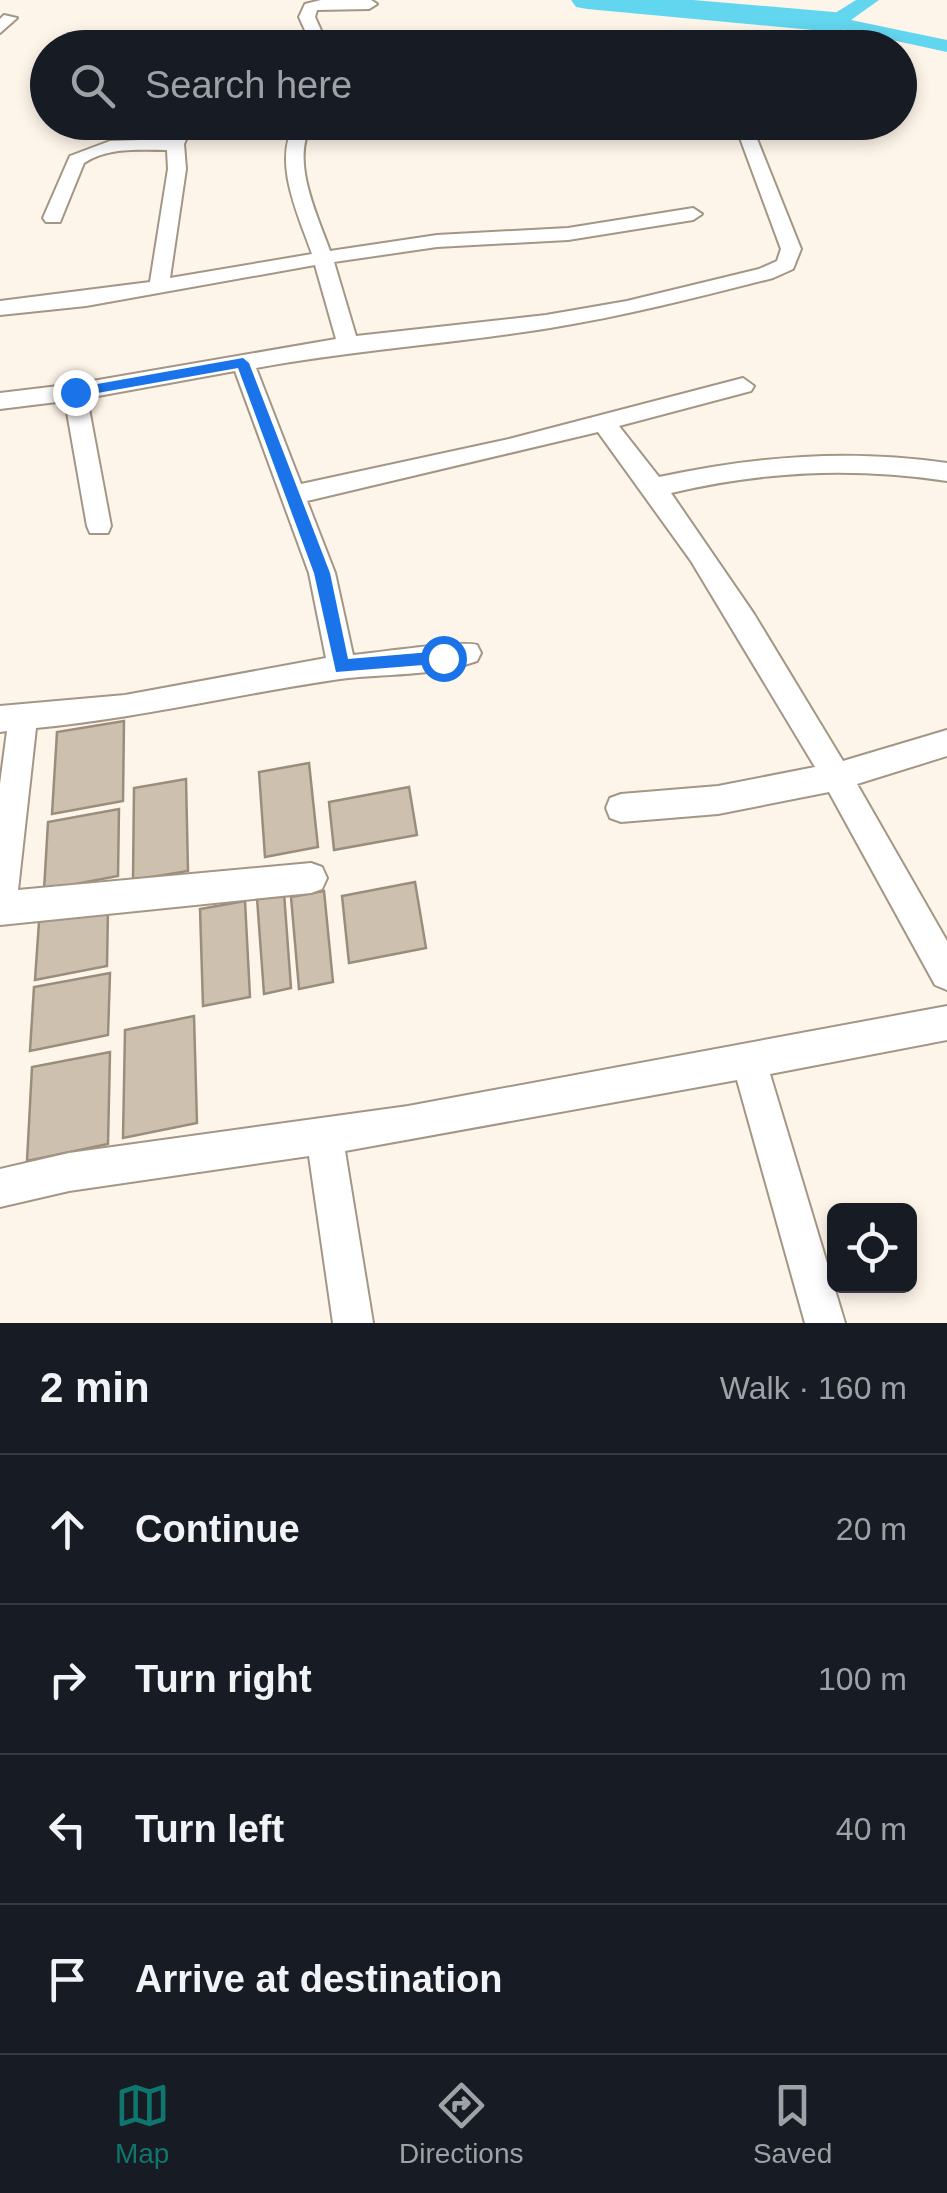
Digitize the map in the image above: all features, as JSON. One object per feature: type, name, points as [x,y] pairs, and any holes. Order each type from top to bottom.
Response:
[{"type":"street","points":[[314,30],[308,17],[310,7],[369,4]]},
{"type":"street","points":[[159,286],[177,140]]},
{"type":"street","points":[[292,140],[293,157],[348,344]]},
{"type":"street","points":[[0,402],[348,344],[546,322],[626,308],[776,270],[786,265],[791,249],[750,140]]},
{"type":"street","points":[[53,218],[82,154],[98,149],[175,144]]},
{"type":"street","points":[[0,308],[437,241],[558,235],[693,214]]},
{"type":"street","points":[[243,363],[322,573],[342,667]]},
{"type":"street","points":[[294,495],[604,423],[743,386]]},
{"type":"street","points":[[75,392],[99,526]]},
{"type":"street","points":[[604,423],[656,487],[739,610],[947,972]]},
{"type":"street","points":[[656,487],[744,466],[805,461],[857,459],[947,472]]},
{"type":"street","points":[[311,878],[0,908],[12,718],[125,707],[342,667],[416,662],[466,653]]},
{"type":"street","points":[[622,808],[718,800],[835,777],[947,743]]},
{"type":"street","points":[[0,1188],[69,1172],[324,1136],[947,1023]]},
{"type":"street","points":[[749,1061],[826,1323]]},
{"type":"street","points":[[324,1136],[352,1323]]},
{"type":"building","points":[[124,721],[123,801],[52,814],[57,732]]},
{"type":"building","points":[[309,763],[318,847],[265,857],[259,772]]},
{"type":"building","points":[[186,779],[188,871],[133,880],[134,788]]},
{"type":"building","points":[[409,787],[417,835],[334,850],[329,802]]},
{"type":"building","points":[[119,809],[118,876],[44,890],[48,822]]},
{"type":"building","points":[[415,882],[426,948],[349,963],[342,896]]},
{"type":"building","points":[[324,891],[333,982],[299,989],[291,897]]},
{"type":"building","points":[[284,893],[291,988],[264,994],[257,898]]},
{"type":"building","points":[[245,901],[250,997],[203,1006],[200,909]]},
{"type":"building","points":[[108,909],[107,966],[35,980],[39,922]]},
{"type":"building","points":[[110,973],[108,1035],[30,1051],[34,987]]},
{"type":"building","points":[[194,1016],[197,1123],[123,1138],[125,1030]]},
{"type":"building","points":[[110,1052],[108,1144],[27,1161],[32,1067]]},
{"type":"waterway","points":[[587,0],[834,22]]},
{"type":"waterway","points":[[869,0],[834,22],[872,30]]},
{"type":"waterway","points":[[917,40],[947,46]]},
{"type":"route","points":[[75,392],[243,363],[322,573],[342,667],[443,658]]}]
